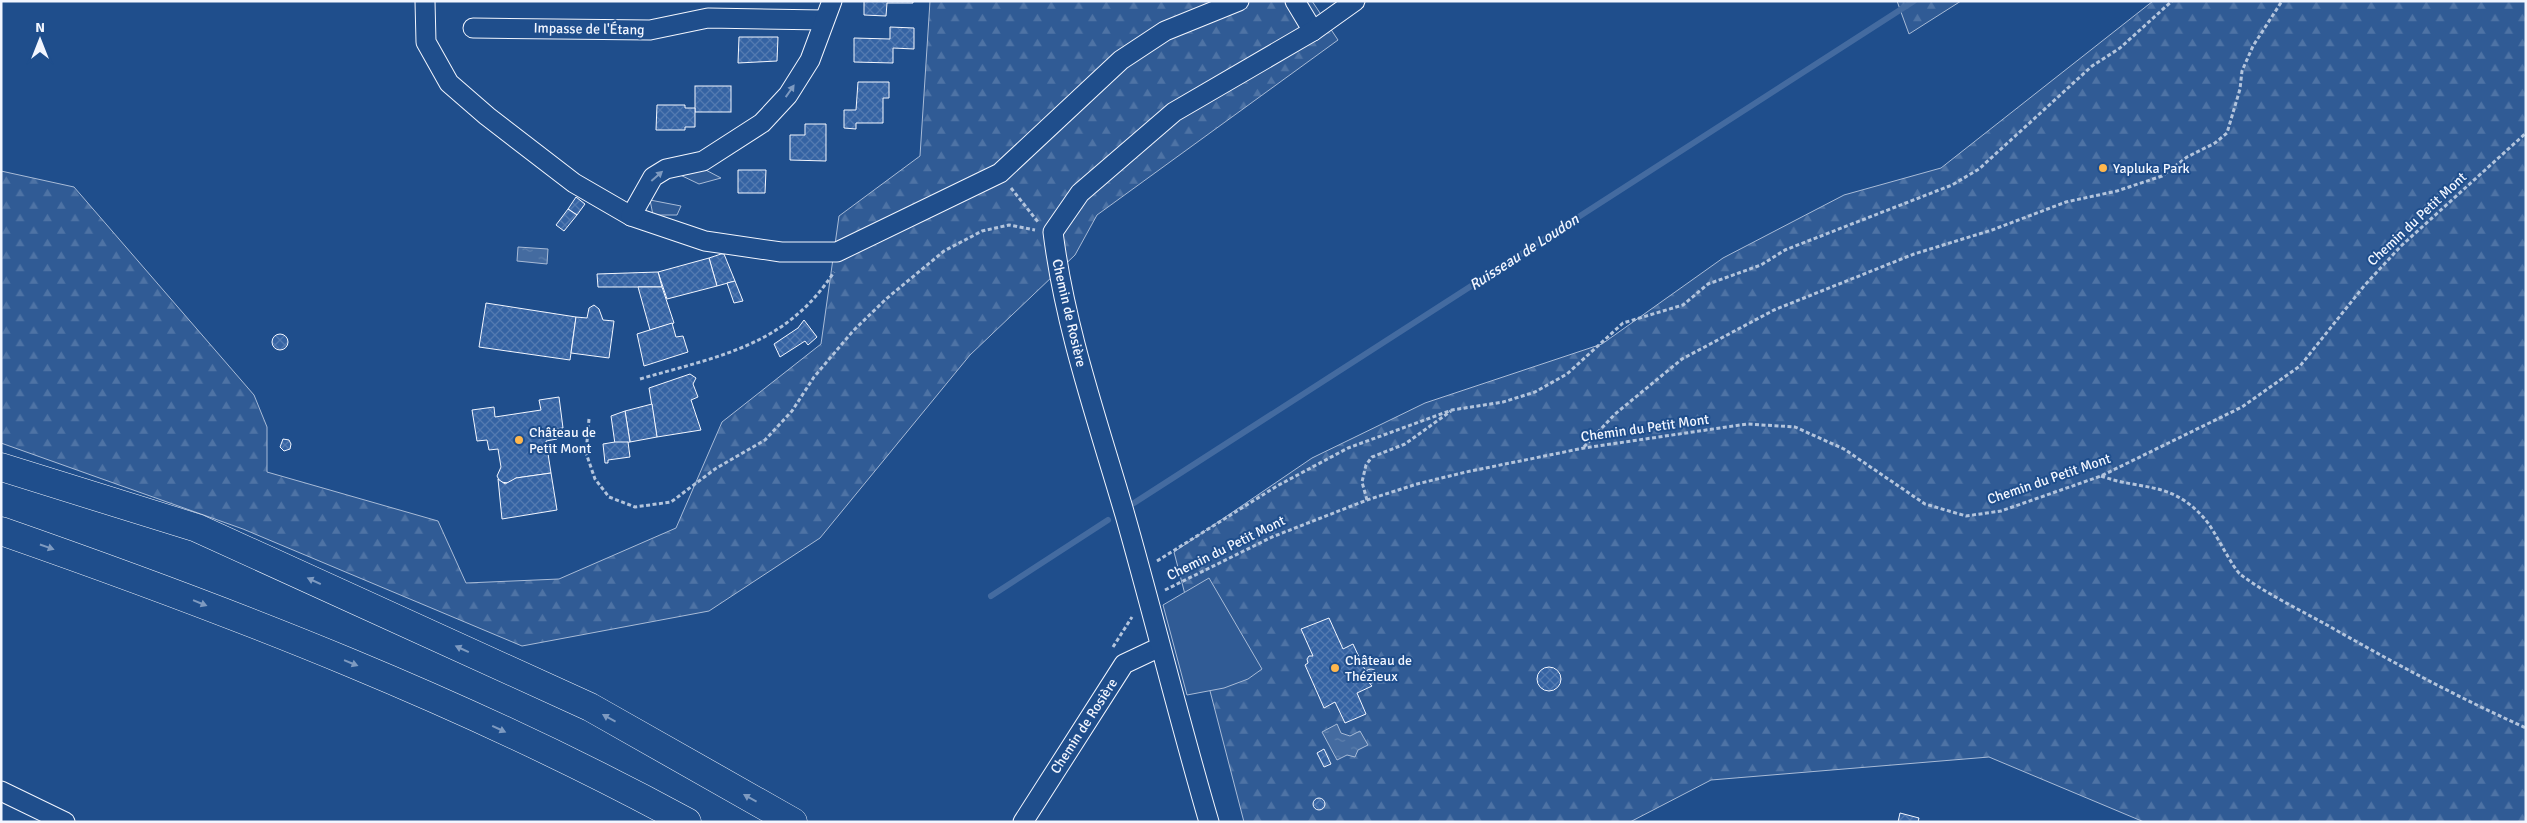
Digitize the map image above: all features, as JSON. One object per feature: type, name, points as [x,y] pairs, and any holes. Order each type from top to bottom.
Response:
[{"type":"highway","points":[[1,467],[197,528],[590,707],[793,822]]},
{"type":"highway","points":[[1,532],[144,581],[412,687],[631,792],[687,822]]},
{"type":"street","points":[[425,1],[426,42],[449,83],[487,116],[574,183],[631,216],[705,241],[781,252],[837,252],[1000,173],[1121,60],[1165,31],[1239,1]]},
{"type":"street","points":[[631,216],[653,177],[666,169],[703,161],[762,124],[788,95],[810,60],[832,1]]},
{"type":"street","points":[[1295,1],[1313,31]]},
{"type":"street","points":[[1053,232],[1080,193],[1174,112],[1313,31],[1355,1]]},
{"type":"street","name":"Impasse de l'Étang","points":[[473,28],[650,30],[708,18],[824,20]]},
{"type":"street","name":"Chemin de Rosière","points":[[1053,232],[1058,275],[1096,423],[1140,571],[1178,717],[1210,822]]},
{"type":"street","name":"Chemin de Rosière","points":[[1023,822],[1124,664],[1160,647]]},
{"type":"street","points":[[1,791],[65,822]]},
{"type":"path","points":[[1140,571],[1277,486],[1348,448],[1452,410],[1502,402],[1535,392],[1567,374],[1623,324],[1683,306],[1708,284],[1761,265],[1785,250],[1952,185],[1979,169],[2092,66],[2120,48],[2172,1]]},
{"type":"path","points":[[1584,448],[1614,414],[1682,359],[1774,310],[1914,254],[1992,230],[2066,202],[2117,191],[2162,176],[2187,157],[2215,144],[2228,133],[2240,90],[2242,71],[2253,46],[2282,1]]},
{"type":"path","name":"Chemin du Petit Mont","points":[[1147,597],[1174,587],[1272,537],[1367,500],[1466,472],[1584,448],[1747,424],[1796,427],[1844,449],[1925,504],[1966,516],[2001,510],[2101,476],[2242,407],[2300,366],[2364,286],[2402,246],[2526,133]]},
{"type":"path","points":[[1000,173],[1033,218],[1053,232]]},
{"type":"path","points":[[588,419],[586,453],[595,479],[609,497],[635,507],[670,502],[715,469],[765,440],[792,411],[814,378],[853,331],[886,299],[944,251],[982,232],[1009,225],[1053,232]]},
{"type":"path","points":[[640,379],[738,351],[784,327],[822,290],[851,245]]},
{"type":"path","points":[[1367,500],[1362,482],[1366,465],[1372,457],[1405,444],[1452,410]]},
{"type":"path","points":[[2101,476],[2117,481],[2152,486],[2184,499],[2204,518],[2239,573],[2409,672],[2526,728]]},
{"type":"green space","points":[[930,1],[1312,1],[1338,40],[1097,215],[1075,255],[970,355],[820,538],[709,611],[522,646],[243,529],[1,443],[1,171],[74,187],[254,395],[267,427],[267,472],[438,521],[466,583],[559,579],[676,528],[722,422],[821,344],[839,216],[920,156]]},
{"type":"green space","points":[[1897,1],[1961,1],[1909,34]]},
{"type":"green space","points":[[2153,1],[2526,1],[2526,822],[2144,822],[1989,757],[1711,780],[1630,822],[1244,822],[1174,552],[1312,458],[1425,403],[1602,344],[1723,258],[1844,195],[1941,168]]},
{"type":"shaded area","points":[[700,167],[721,178],[699,184],[676,173]]},
{"type":"shaded area","points":[[650,200],[681,206],[677,215],[653,215]]},
{"type":"shaded area","points":[[1209,578],[1262,669],[1248,679],[1224,688],[1187,695],[1163,605]]},
{"type":"water","points":[[518,247],[548,249],[547,264],[517,261]]},
{"type":"water","points":[[1337,724],[1341,733],[1350,736],[1360,731],[1368,745],[1358,750],[1355,757],[1347,755],[1337,760],[1322,732]]},
{"type":"building","points":[[864,1],[913,1],[913,3],[887,3],[886,16],[864,15]]},
{"type":"building","points":[[890,27],[914,28],[914,49],[893,48],[893,63],[854,62],[854,38],[890,39]]},
{"type":"building","points":[[739,37],[778,37],[777,61],[738,63]]},
{"type":"building","points":[[858,82],[889,82],[889,98],[883,98],[883,123],[856,123],[856,129],[844,128],[844,110],[856,110]]},
{"type":"building","points":[[695,86],[731,86],[731,112],[695,112]]},
{"type":"building","points":[[657,105],[685,105],[685,108],[695,108],[695,127],[685,127],[685,130],[656,130]]},
{"type":"building","points":[[805,124],[826,124],[826,161],[790,160],[790,135],[805,135]]},
{"type":"building","points":[[738,170],[766,170],[765,193],[738,193]]},
{"type":"building","points":[[576,197],[585,204],[577,215],[568,209]]},
{"type":"building","points":[[568,209],[577,215],[564,231],[556,225]]},
{"type":"building","points":[[724,254],[735,281],[717,286],[709,258]]},
{"type":"building","points":[[709,258],[717,286],[667,299],[658,272]]},
{"type":"building","points":[[658,272],[662,287],[598,287],[597,274]]},
{"type":"building","points":[[735,281],[743,301],[734,303],[727,283]]},
{"type":"building","points":[[638,287],[662,287],[674,323],[650,330]]},
{"type":"building","points":[[486,303],[576,317],[570,360],[479,347]]},
{"type":"building","points":[[594,305],[599,309],[603,320],[614,321],[609,358],[571,353],[576,317],[587,318],[589,308]]},
{"type":"building","points":[[804,320],[817,337],[808,345],[805,341],[780,357],[774,344],[798,328]]},
{"type":"building","points":[[672,323],[676,337],[683,336],[688,352],[644,366],[637,334]]},
{"type":"building","points":[[280,334],[286,336],[288,342],[286,348],[280,350],[274,348],[272,342],[274,336]]},
{"type":"building","points":[[690,374],[696,378],[693,384],[698,397],[691,400],[701,430],[657,437],[649,388]]},
{"type":"building","name":"Château de Petit Mont","points":[[559,397],[563,428],[555,429],[557,439],[546,441],[551,473],[516,478],[509,483],[500,482],[497,476],[501,467],[498,449],[489,450],[487,440],[477,441],[472,410],[494,407],[495,417],[541,410],[539,400]]},
{"type":"building","points":[[652,404],[657,437],[630,442],[625,411]]},
{"type":"building","points":[[625,411],[630,442],[615,444],[611,416]]},
{"type":"building","points":[[283,439],[289,440],[291,444],[290,449],[284,451],[280,447]]},
{"type":"building","points":[[628,442],[630,457],[608,460],[608,463],[605,463],[603,444]]},
{"type":"building","points":[[551,473],[557,510],[502,519],[498,479],[505,484],[516,478]]},
{"type":"building","name":"Château de Thézieux","points":[[1329,618],[1343,649],[1353,644],[1366,672],[1365,678],[1372,686],[1357,693],[1366,714],[1345,723],[1335,702],[1324,708],[1305,665],[1308,663],[1307,659],[1309,656],[1313,656],[1301,629]]},
{"type":"building","points":[[1544,667],[1554,667],[1561,674],[1561,684],[1554,691],[1544,691],[1537,684],[1537,674]]},
{"type":"building","points":[[1371,669],[1376,671],[1378,676],[1376,681],[1371,683],[1366,681],[1364,676],[1366,671]]},
{"type":"building","points":[[1324,749],[1331,764],[1324,767],[1317,753]]},
{"type":"building","points":[[1319,798],[1325,804],[1319,810],[1313,804]]},
{"type":"building","points":[[1900,813],[1919,818],[1918,822],[1898,822]]},
{"type":"waterway","name":"Ruisseau de Loudon","points":[[1134,503],[1914,1]]},
{"type":"waterway","name":"Ruisseau de Loudon","points":[[991,596],[1108,520]]},
{"type":"place","name":"Yapluka Park","points":[[2103,168]]},
{"type":"place","name":"Château de Petit Mont","points":[[519,440]]},
{"type":"place","name":"Château de Thézieux","points":[[1335,668]]}]
